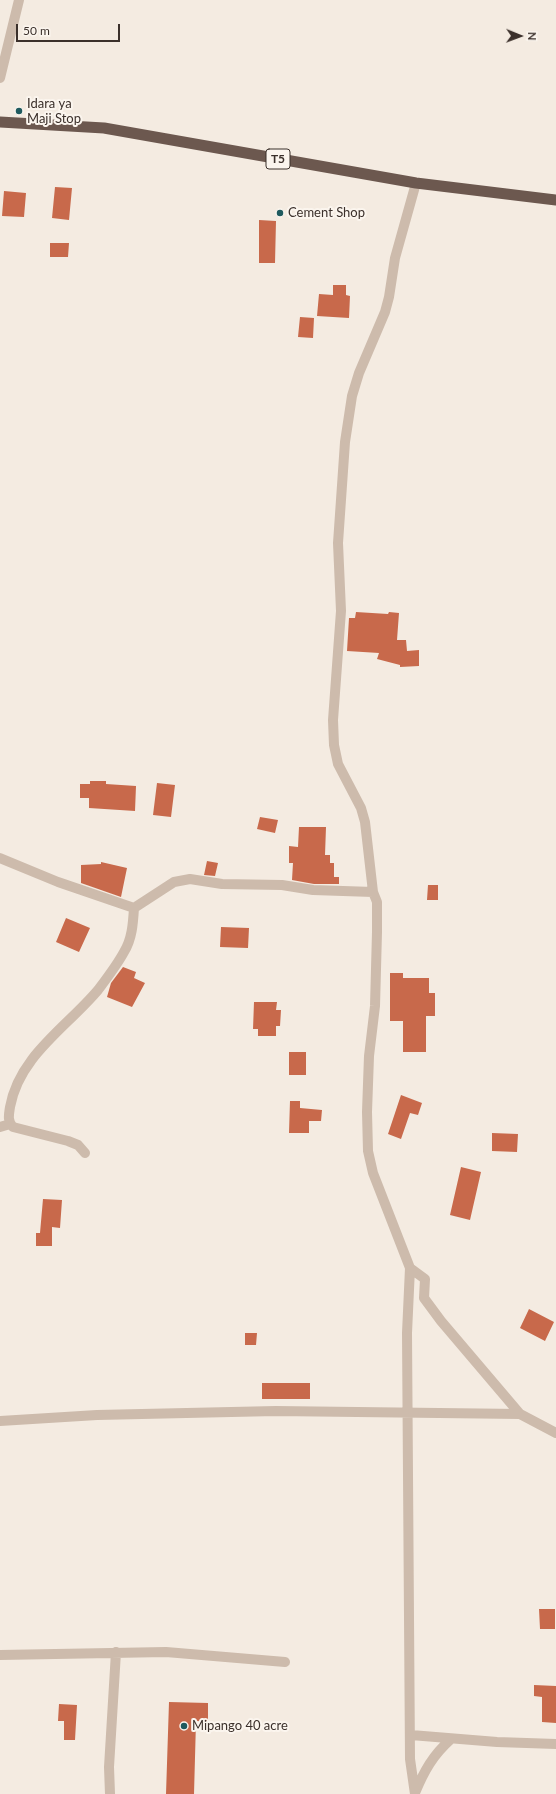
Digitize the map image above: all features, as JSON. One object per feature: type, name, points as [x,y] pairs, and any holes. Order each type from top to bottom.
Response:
[{"type":"highway","name":"T5","points":[[0,122],[104,128],[416,183],[556,200]]},
{"type":"street","points":[[0,78],[18,0]]},
{"type":"street","points":[[415,1794],[410,1759],[409,1412],[407,1333],[410,1268],[373,1173],[368,1151],[366,1112],[369,1056],[375,1006],[378,932],[377,902],[373,892],[365,822],[361,808],[338,764],[334,745],[333,720],[342,610],[338,543],[345,442],[351,402],[359,373],[385,312],[395,258],[416,183]]},
{"type":"street","points":[[0,858],[58,882],[134,908]]},
{"type":"street","points":[[134,908],[174,882],[190,879],[222,884],[282,885],[313,890],[373,892]]},
{"type":"street","points":[[10,1124],[11,1103],[18,1080],[57,1030],[97,990],[125,952],[132,935],[134,908]]},
{"type":"street","points":[[0,1127],[10,1124]]},
{"type":"street","points":[[10,1124],[13,1127],[39,1135],[73,1143],[78,1145],[85,1153]]},
{"type":"street","points":[[410,1268],[425,1279],[424,1298],[436,1315],[520,1414],[556,1434]]},
{"type":"street","points":[[0,1421],[96,1415],[276,1411],[520,1414]]},
{"type":"street","points":[[110,1794],[109,1767],[116,1652]]},
{"type":"street","points":[[0,1655],[166,1652],[286,1662]]},
{"type":"street","points":[[411,1735],[451,1739],[556,1744]]},
{"type":"street","points":[[415,1794],[427,1765],[438,1750],[451,1739]]},
{"type":"building","points":[[55,187],[72,188],[69,220],[52,218]]},
{"type":"building","points":[[4,191],[26,193],[24,217],[2,216]]},
{"type":"building","points":[[259,220],[276,221],[275,263],[259,263]]},
{"type":"building","points":[[50,243],[69,243],[68,257],[50,257]]},
{"type":"building","points":[[333,285],[346,285],[346,295],[350,296],[349,318],[317,316],[319,294],[333,295]]},
{"type":"building","points":[[300,317],[314,318],[313,338],[298,337]]},
{"type":"building","points":[[356,612],[388,614],[389,612],[399,613],[397,640],[406,640],[407,651],[419,650],[419,666],[400,667],[400,665],[377,659],[379,653],[347,651],[349,618],[355,618]]},
{"type":"building","points":[[90,781],[106,781],[106,784],[136,786],[135,811],[89,808],[89,798],[80,798],[80,784],[90,784]]},
{"type":"building","points":[[157,783],[175,785],[171,817],[153,815]]},
{"type":"building","points":[[260,817],[278,820],[275,833],[257,829]]},
{"type":"building","points":[[299,827],[326,827],[325,855],[330,855],[330,863],[334,863],[334,877],[339,877],[339,884],[314,884],[292,880],[293,863],[289,863],[289,846],[298,847]]},
{"type":"building","points":[[207,861],[218,863],[215,876],[204,875]]},
{"type":"building","points":[[101,862],[127,868],[121,897],[81,883],[81,865],[101,864]]},
{"type":"building","points":[[428,885],[438,885],[438,900],[427,900]]},
{"type":"building","points":[[66,918],[90,928],[79,952],[56,942]]},
{"type":"building","points":[[221,927],[249,928],[248,948],[220,947]]},
{"type":"building","points":[[123,967],[136,972],[134,978],[145,983],[132,1007],[107,997],[111,983]]},
{"type":"building","points":[[390,973],[403,973],[403,978],[429,978],[429,993],[435,993],[435,1016],[426,1016],[426,1052],[403,1052],[403,1021],[390,1021]]},
{"type":"building","points":[[254,1002],[277,1002],[276,1010],[281,1010],[280,1026],[276,1026],[276,1036],[258,1036],[258,1029],[253,1029]]},
{"type":"building","points":[[289,1052],[306,1052],[306,1075],[289,1075]]},
{"type":"building","points":[[401,1095],[422,1103],[418,1115],[410,1113],[401,1139],[388,1134]]},
{"type":"building","points":[[290,1101],[300,1101],[300,1108],[322,1110],[321,1121],[309,1121],[309,1133],[289,1133]]},
{"type":"building","points":[[492,1133],[518,1134],[517,1152],[492,1151]]},
{"type":"building","points":[[461,1167],[481,1172],[470,1220],[450,1215]]},
{"type":"building","points":[[43,1199],[62,1200],[60,1228],[52,1227],[52,1246],[36,1246],[36,1233],[40,1233]]},
{"type":"building","points":[[529,1309],[554,1322],[545,1341],[520,1328]]},
{"type":"building","points":[[245,1333],[257,1333],[256,1345],[245,1345]]},
{"type":"building","points":[[262,1383],[310,1383],[310,1399],[262,1399]]},
{"type":"building","points":[[539,1609],[555,1609],[555,1629],[540,1629]]},
{"type":"building","points":[[534,1685],[556,1686],[556,1723],[542,1722],[542,1697],[534,1696]]},
{"type":"building","points":[[169,1702],[208,1703],[208,1722],[196,1721],[194,1794],[166,1794]]},
{"type":"building","points":[[59,1704],[77,1705],[75,1740],[64,1740],[64,1721],[58,1721]]},
{"type":"place","name":"Idara ya Maji Stop","points":[[19,111]]},
{"type":"place","name":"Cement Shop","points":[[280,213]]},
{"type":"place","name":"Mipango 40 acre","points":[[184,1726]]}]
